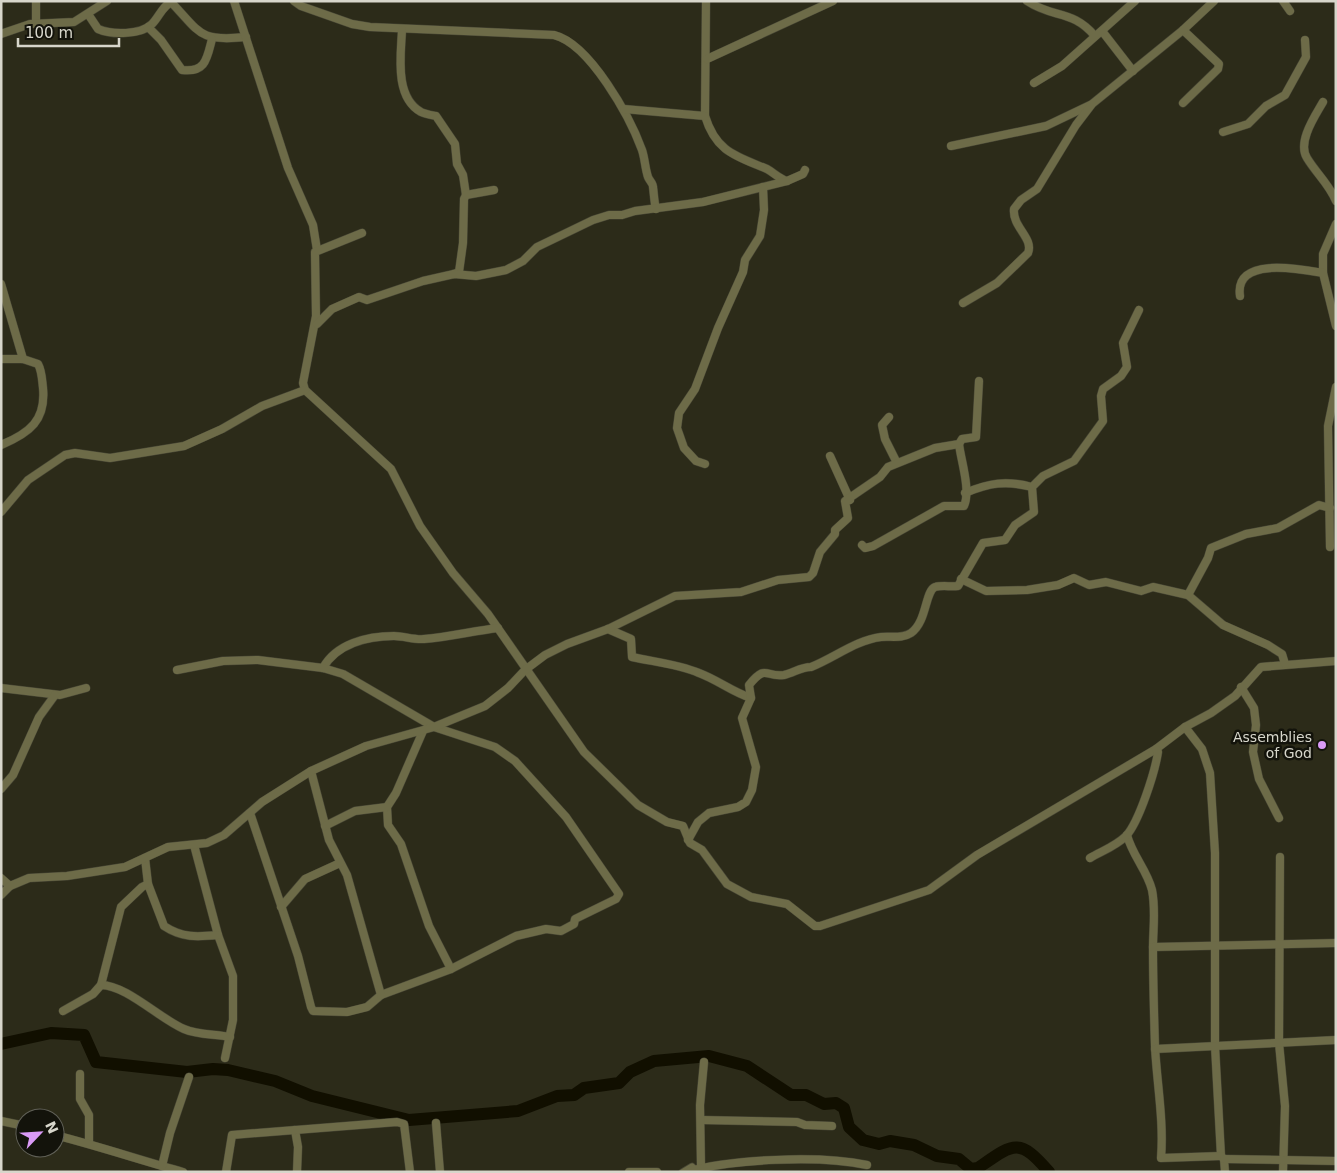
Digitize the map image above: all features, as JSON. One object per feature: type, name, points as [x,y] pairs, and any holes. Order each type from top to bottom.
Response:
[{"type":"street","points":[[36,1],[36,24]]},
{"type":"street","points":[[1,34],[36,24],[74,22],[107,1]]},
{"type":"street","points":[[234,1],[288,168],[313,225],[317,250]]},
{"type":"street","points":[[294,1],[300,6],[352,24],[402,30],[459,30],[560,37],[583,54],[624,109],[643,152],[648,176],[653,187],[652,196],[656,209]]},
{"type":"street","points":[[706,1],[707,59],[705,116],[716,140],[731,154],[769,170],[787,182]]},
{"type":"street","points":[[707,59],[824,3],[833,1]]},
{"type":"street","points":[[1027,1],[1040,9],[1077,19],[1085,24],[1098,34],[1133,71]]},
{"type":"street","points":[[1034,83],[1062,66],[1135,1]]},
{"type":"street","points":[[951,146],[1046,126],[1092,104],[1183,30],[1214,1]]},
{"type":"street","points":[[1283,1],[1290,11]]},
{"type":"street","points":[[88,14],[94,26],[103,31],[125,33],[148,27],[171,2],[197,30],[212,39],[246,37]]},
{"type":"street","points":[[148,27],[161,40],[182,70],[195,70],[201,67],[207,59],[212,39]]},
{"type":"street","points":[[313,331],[325,314],[359,297],[367,300],[423,281],[460,272],[464,198],[466,196],[463,175],[457,164],[455,144],[436,116],[421,112],[410,102],[403,87],[401,71],[402,30]]},
{"type":"street","points":[[1183,30],[1219,64],[1218,69],[1183,103]]},
{"type":"street","points":[[1224,132],[1248,124],[1266,106],[1285,94],[1306,57],[1306,40]]},
{"type":"street","points":[[1323,102],[1312,121],[1305,142],[1305,156],[1324,180],[1336,201]]},
{"type":"street","points":[[963,302],[997,282],[1028,253],[1028,242],[1016,224],[1014,209],[1021,200],[1037,189],[1076,125],[1092,104]]},
{"type":"street","points":[[624,109],[705,116]]},
{"type":"street","points":[[454,274],[476,276],[506,270],[523,261],[538,247],[593,220],[609,215],[622,215],[635,211],[683,206],[787,182],[803,174],[805,170]]},
{"type":"street","points":[[706,464],[696,461],[684,448],[677,428],[679,413],[695,388],[718,328],[743,272],[746,260],[760,236],[764,210],[763,187]]},
{"type":"street","points":[[466,196],[494,190]]},
{"type":"street","points":[[1336,224],[1323,254],[1323,273],[1336,326]]},
{"type":"street","points":[[362,233],[317,250],[314,254],[316,316],[304,383],[305,390],[391,469],[420,526],[453,572],[498,628],[525,670],[584,752],[638,805],[667,822],[683,826],[688,840],[702,850],[727,884],[751,897],[787,904],[815,926],[820,926],[929,890],[977,855],[1156,749],[1185,727],[1211,713],[1235,696],[1241,687],[1261,667],[1336,661]]},
{"type":"street","points":[[1240,296],[1239,285],[1242,279],[1263,268],[1288,268],[1323,273]]},
{"type":"street","points":[[1,284],[23,359]]},
{"type":"street","points":[[1032,487],[1043,476],[1074,461],[1103,421],[1101,396],[1104,389],[1121,376],[1126,367],[1123,343],[1138,310]]},
{"type":"street","points":[[1,359],[23,359],[36,363],[40,368],[43,410],[25,433],[1,445]]},
{"type":"street","points":[[862,545],[865,548],[873,546],[944,506],[964,506],[966,500],[964,470],[959,444],[962,439],[974,438],[977,434],[980,381]]},
{"type":"street","points":[[1330,547],[1328,426],[1333,417],[1332,395],[1336,388]]},
{"type":"street","points":[[1,512],[28,480],[65,454],[75,453],[110,458],[184,446],[236,422],[262,406],[305,390]]},
{"type":"street","points":[[889,417],[882,425],[882,431],[897,463]]},
{"type":"street","points":[[1,895],[10,886],[29,878],[67,876],[124,867],[168,847],[207,843],[224,835],[262,802],[311,771],[366,746],[423,731],[484,706],[508,688],[525,670],[545,655],[567,644],[608,630],[675,596],[741,592],[778,580],[809,577],[813,573],[820,552],[835,534],[835,530],[848,518],[844,503],[897,463],[935,448],[959,444]]},
{"type":"street","points":[[830,456],[850,500]]},
{"type":"street","points":[[965,493],[989,483],[1019,484],[1032,487]]},
{"type":"street","points":[[688,840],[698,822],[709,813],[738,807],[746,802],[752,790],[756,768],[742,718],[751,698],[749,685],[758,675],[767,671],[782,675],[801,667],[821,663],[867,641],[910,634],[916,628],[925,612],[928,593],[932,589],[937,586],[958,586],[983,543],[1005,540],[1015,524],[1032,515],[1035,507],[1032,487]]},
{"type":"street","points":[[1188,595],[1208,558],[1211,548],[1246,534],[1278,528],[1319,505],[1330,508]]},
{"type":"street","points":[[961,579],[986,591],[1027,590],[1058,585],[1074,578],[1089,585],[1106,582],[1141,591],[1153,587],[1188,595],[1223,625],[1268,645],[1282,654],[1285,664]]},
{"type":"street","points":[[323,668],[332,655],[339,650],[371,638],[395,636],[424,639],[498,628]]},
{"type":"street","points":[[608,630],[632,639],[632,657],[679,666],[718,680],[733,692],[751,698]]},
{"type":"street","points":[[177,670],[223,661],[258,660],[323,668],[343,674],[434,727],[495,747],[515,761],[566,817],[619,894],[616,899],[575,919],[574,924],[561,931],[546,929],[516,936],[451,969],[381,995],[367,1007],[347,1012],[313,1011],[298,956],[250,813]]},
{"type":"street","points":[[1241,687],[1254,708],[1256,725],[1252,752],[1259,779],[1279,818]]},
{"type":"street","points":[[1,688],[55,695],[86,688]]},
{"type":"street","points":[[1,789],[12,775],[39,717],[55,695]]},
{"type":"street","points":[[1185,727],[1202,749],[1210,773],[1215,853],[1215,1046],[1222,1157],[1225,1172]]},
{"type":"street","points":[[423,731],[396,793],[386,808],[388,826],[401,844],[428,926],[451,969]]},
{"type":"street","points":[[1090,858],[1114,846],[1127,835],[1152,777],[1158,752],[1156,749]]},
{"type":"street","points":[[311,771],[329,840],[347,875],[381,995]]},
{"type":"street","points":[[325,826],[355,811],[386,808]]},
{"type":"street","points":[[1127,835],[1135,857],[1142,866],[1151,889],[1155,909],[1153,947],[1155,1049],[1164,1133],[1161,1158],[1222,1157],[1336,1161]]},
{"type":"street","points":[[194,845],[218,935],[234,976],[235,989],[230,1036],[225,1058]]},
{"type":"street","points":[[1280,857],[1279,945],[1281,988],[1279,1043],[1285,1106],[1283,1172]]},
{"type":"street","points":[[145,858],[148,884],[164,926],[184,936],[198,938],[218,935]]},
{"type":"street","points":[[281,907],[305,878],[340,863]]},
{"type":"street","points":[[1,878],[10,886]]},
{"type":"street","points":[[63,1010],[87,998],[101,984],[121,907],[139,889],[148,884]]},
{"type":"street","points":[[1153,947],[1336,944]]},
{"type":"street","points":[[101,984],[128,994],[184,1029],[230,1036]]},
{"type":"street","points":[[1155,1049],[1336,1040]]},
{"type":"street","points":[[700,1170],[704,1062]]},
{"type":"street","points":[[80,1074],[80,1099],[89,1115],[89,1143]]},
{"type":"street","points":[[162,1166],[170,1133],[189,1077]]},
{"type":"street","points":[[701,1120],[797,1122],[805,1125],[832,1126]]},
{"type":"street","points":[[1,1121],[15,1124]]},
{"type":"street","points":[[226,1172],[232,1135],[403,1123],[410,1172]]},
{"type":"street","points":[[436,1123],[440,1172]]},
{"type":"street","points":[[295,1130],[298,1147],[297,1172]]},
{"type":"street","points":[[65,1137],[144,1162],[183,1172]]},
{"type":"street","points":[[684,1172],[745,1163],[840,1160],[867,1165]]},
{"type":"street","points":[[629,1172],[657,1172]]},
{"type":"waterway","points":[[1,1044],[51,1033],[84,1035],[96,1062],[187,1072],[213,1069],[228,1070],[275,1081],[312,1096],[409,1120],[518,1111],[557,1096],[574,1095],[584,1088],[619,1083],[630,1072],[654,1061],[709,1056],[747,1066],[791,1095],[806,1095],[824,1104],[836,1103],[844,1108],[849,1127],[863,1140],[879,1144],[890,1141],[914,1145],[937,1156],[959,1159],[971,1169],[978,1168],[1008,1149],[1023,1149],[1030,1153],[1049,1172]]},
{"type":"place","name":"Assemblies of God","points":[[1322,745]]}]
